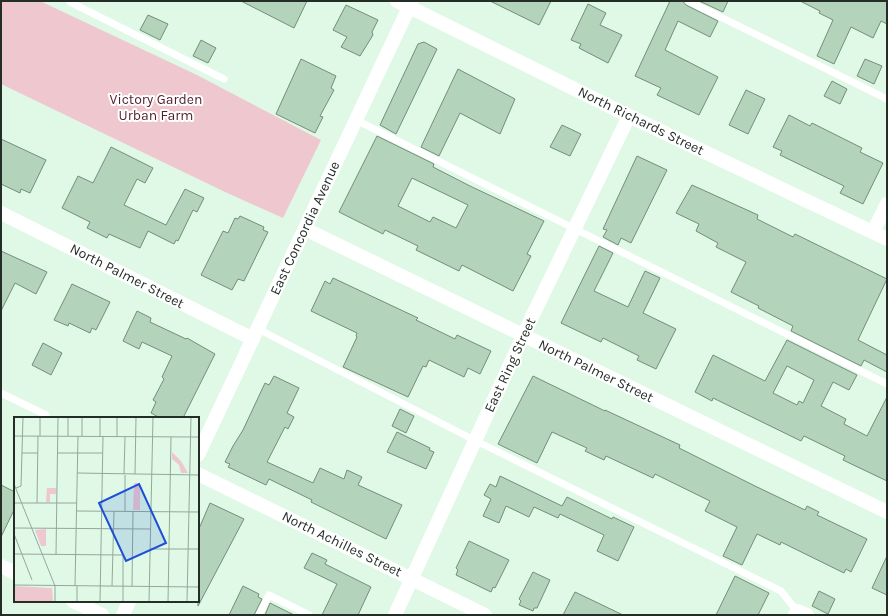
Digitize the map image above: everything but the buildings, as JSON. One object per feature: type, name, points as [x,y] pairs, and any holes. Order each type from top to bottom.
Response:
[{"type":"street","name":"North Richards Street","points":[[406,3],[629,116],[887,239]]},
{"type":"street","name":"East Concordia Avenue","points":[[199,453],[356,120],[406,3]]},
{"type":"street","name":"East Ring Street","points":[[394,615],[476,441],[523,336],[629,116]]},
{"type":"street","points":[[873,232],[887,204]]},
{"type":"street","name":"North Palmer Street","points":[[1,213],[255,334]]},
{"type":"street","name":"North Palmer Street","points":[[305,229],[887,512]]},
{"type":"street","name":"North Achilles Street","points":[[199,474],[485,615]]},
{"type":"street","points":[[1,566],[14,572]]},
{"type":"street","points":[[76,602],[102,615]]},
{"type":"street","points":[[123,615],[129,602]]},
{"type":"lane","points":[[69,1],[224,78]]},
{"type":"lane","points":[[688,1],[887,99]]},
{"type":"lane","points":[[356,120],[887,384]]},
{"type":"lane","points":[[255,334],[781,591],[800,614]]},
{"type":"lane","points":[[1,393],[46,415]]},
{"type":"lane","points":[[259,615],[269,596],[309,615]]},
{"type":"green space","name":"Victory Garden Urban Farm","points":[[1,1],[40,1],[197,75],[321,140],[283,218],[225,192],[1,84]]}]
